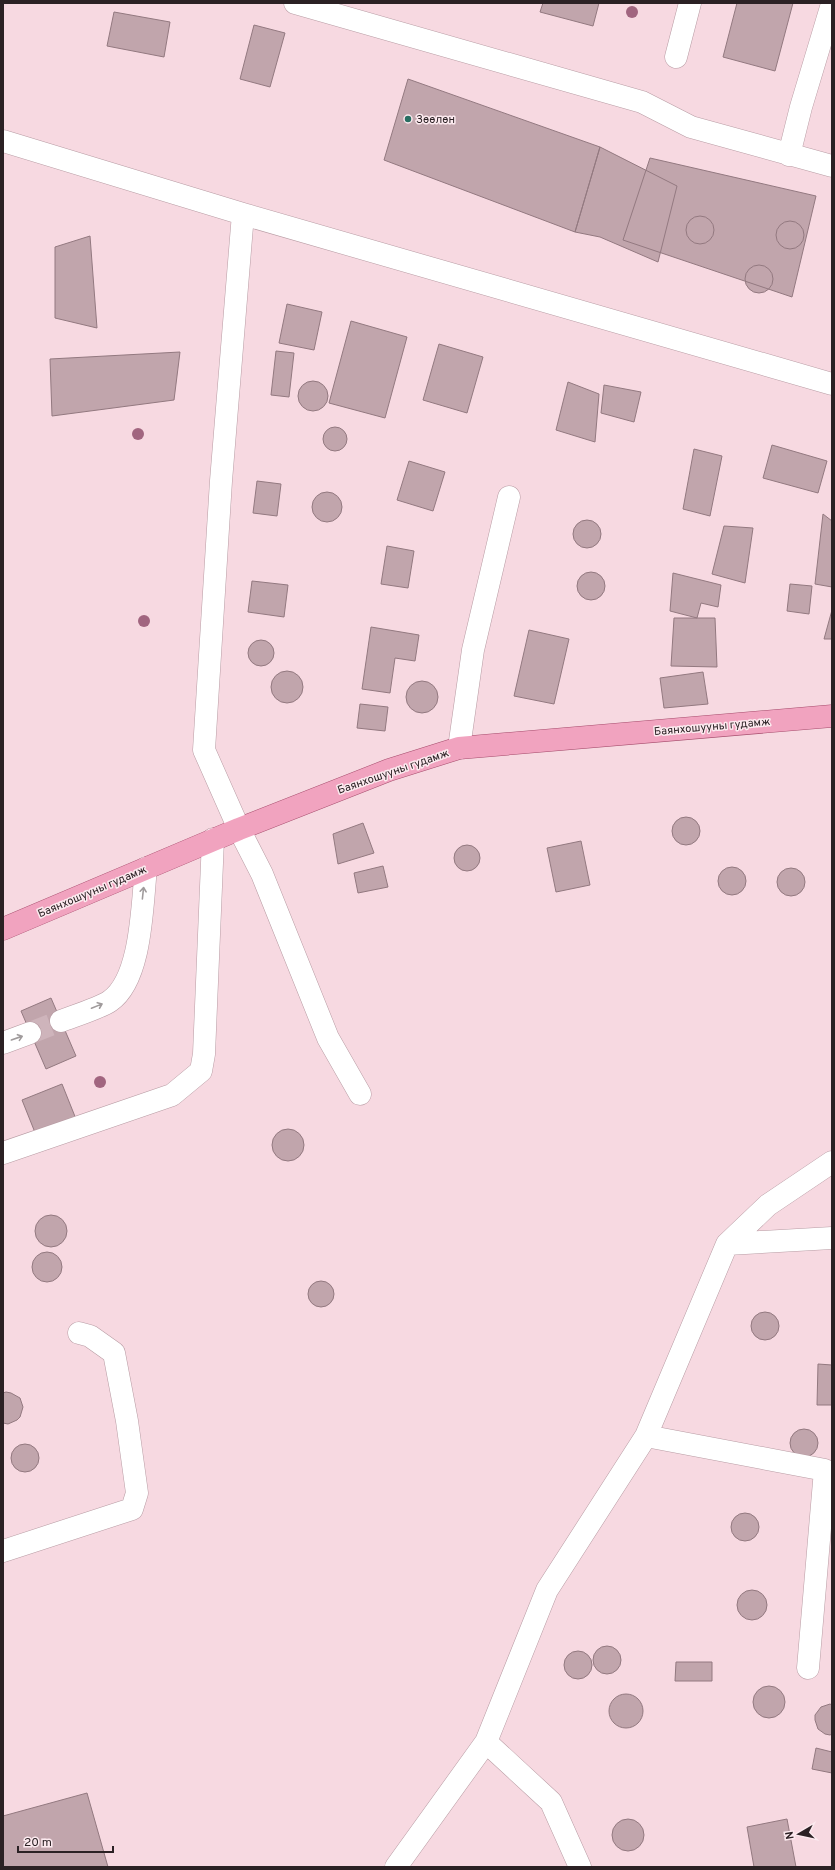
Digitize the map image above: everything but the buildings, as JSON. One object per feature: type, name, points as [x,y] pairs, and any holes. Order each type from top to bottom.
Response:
[{"type":"main road","name":"Баянхошууны гудамж","points":[[3,929],[239,828],[390,770],[459,748],[832,716]]},
{"type":"street","points":[[295,3],[642,102],[691,127],[832,166]]},
{"type":"street","points":[[676,57],[690,3]]},
{"type":"street","points":[[789,155],[801,107],[832,4]]},
{"type":"street","points":[[3,141],[243,214],[832,384]]},
{"type":"street","points":[[243,214],[221,481],[204,750],[239,828],[262,874],[328,1038],[360,1094]]},
{"type":"street","points":[[459,748],[473,650],[509,497]]},
{"type":"street","points":[[3,1153],[172,1095],[201,1071],[204,1054],[213,840]]},
{"type":"street","points":[[61,1021],[110,1001],[126,982],[138,950],[146,868]]},
{"type":"street","points":[[3,1043],[30,1033]]},
{"type":"street","points":[[396,1867],[486,1742],[547,1590],[646,1436],[727,1244],[768,1205],[832,1162]]},
{"type":"street","points":[[727,1244],[832,1238]]},
{"type":"street","points":[[3,1551],[132,1509],[137,1493],[127,1421],[114,1353],[90,1336],[79,1333]]},
{"type":"street","points":[[646,1436],[825,1470],[808,1668]]},
{"type":"street","points":[[486,1742],[551,1802],[580,1867]]},
{"type":"tunnel","points":[[30,1033],[61,1021]]},
{"type":"place","name":"Зөөлөн","points":[[408,119]]}]
